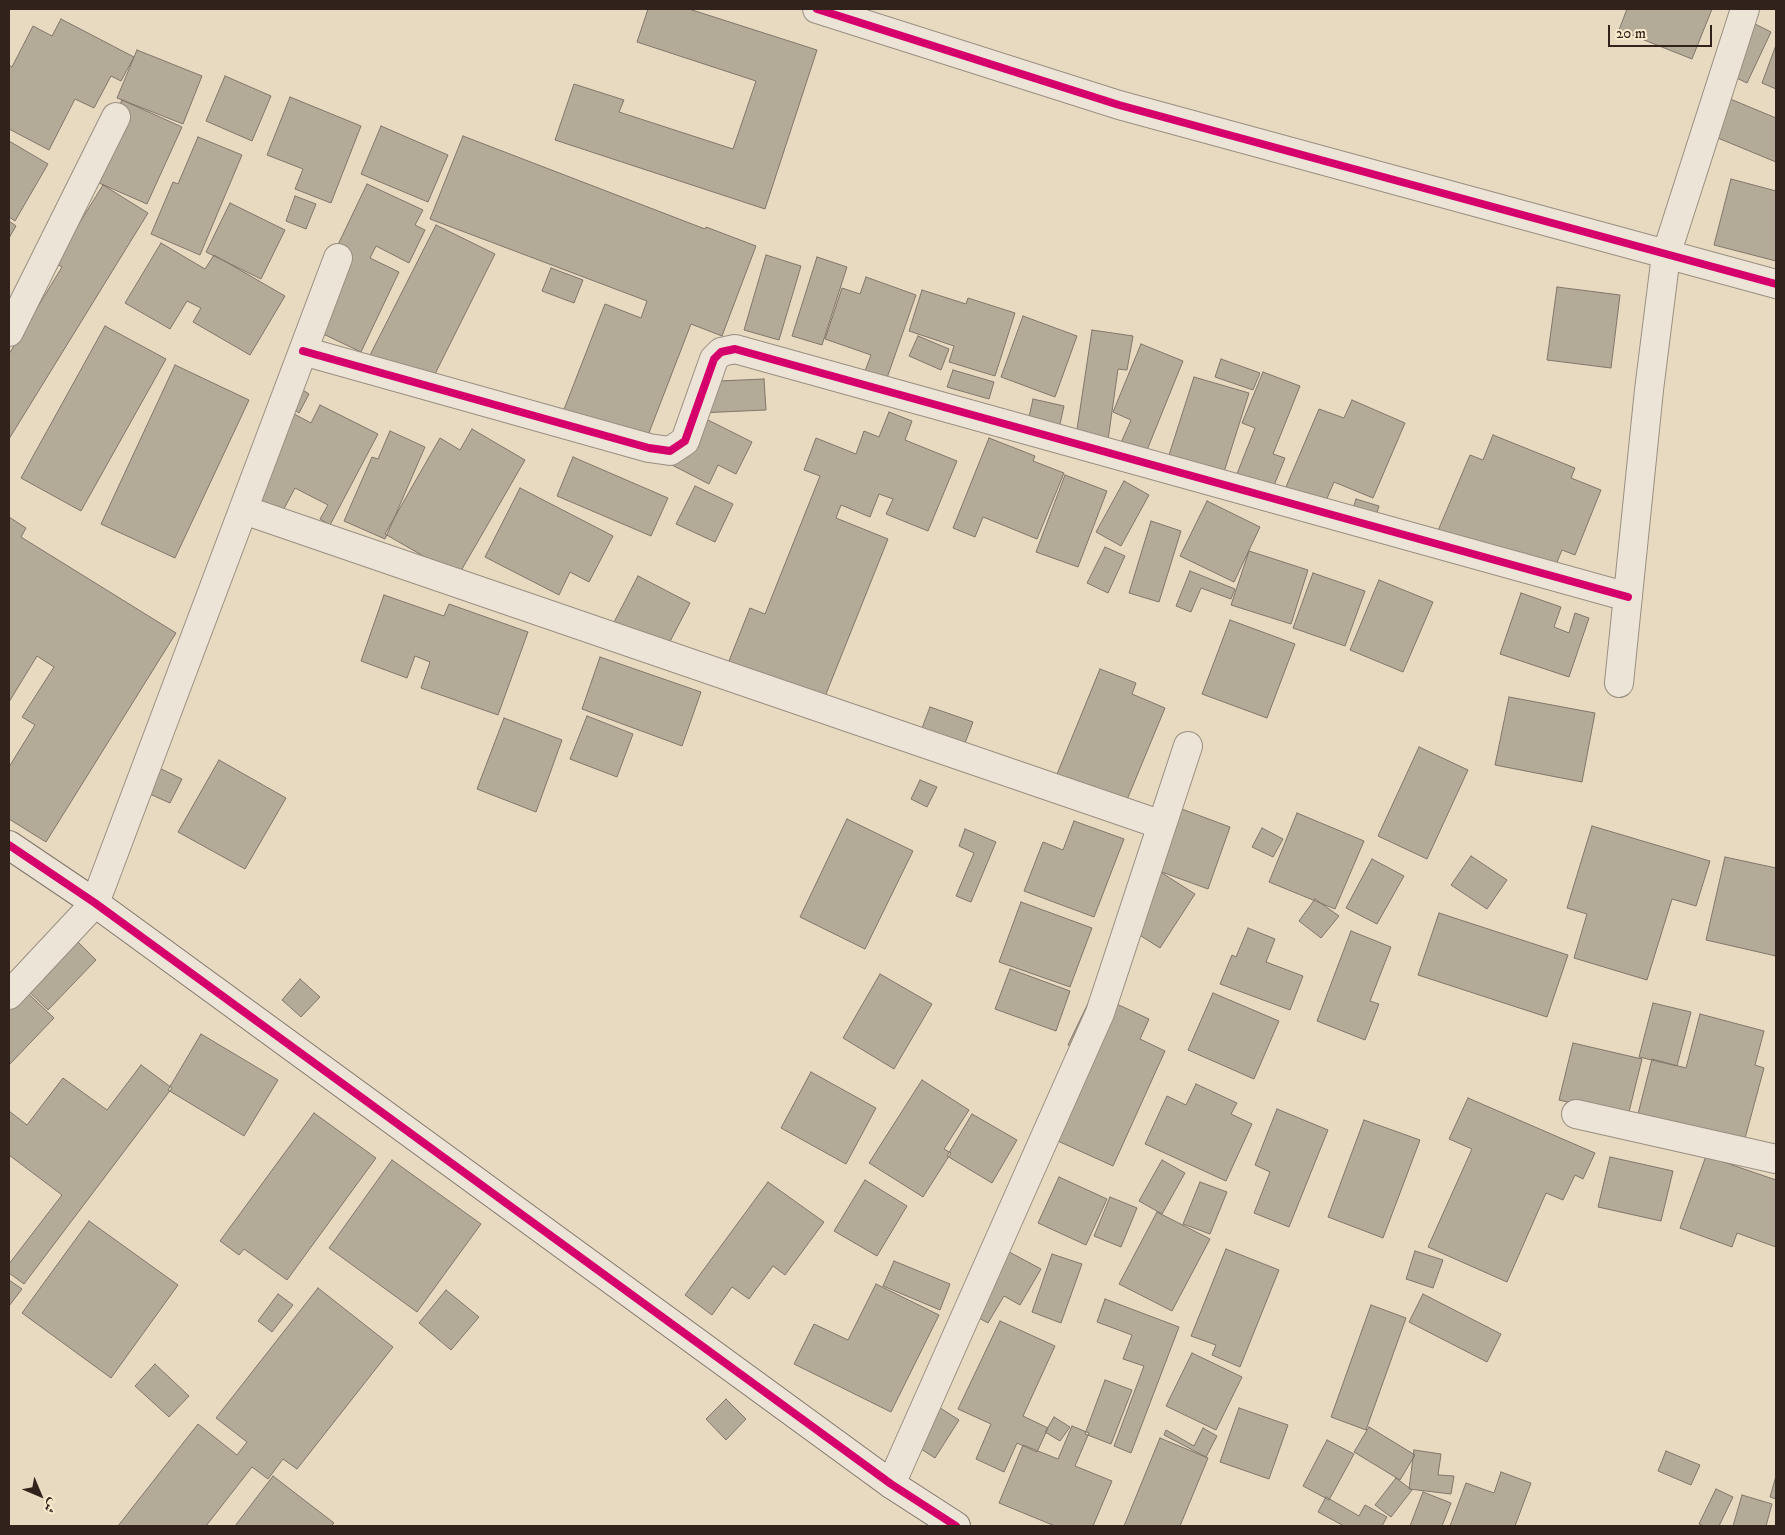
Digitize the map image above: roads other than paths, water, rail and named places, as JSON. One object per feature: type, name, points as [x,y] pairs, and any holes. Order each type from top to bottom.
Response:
[{"type":"street","points":[[817,9],[1119,105],[1776,284]]},
{"type":"street","points":[[1619,683],[1649,390],[1666,255],[1745,9]]},
{"type":"street","points":[[9,332],[116,117]]},
{"type":"street","points":[[9,994],[95,903],[338,258]]},
{"type":"street","points":[[303,350],[649,448],[670,452],[685,441],[714,358],[722,352],[735,349],[1628,596]]},
{"type":"street","points":[[244,510],[1162,825]]},
{"type":"street","points":[[891,1484],[1100,1013],[1188,746]]},
{"type":"street","points":[[9,845],[95,903],[891,1484],[956,1526]]},
{"type":"street","points":[[1576,1114],[1776,1159]]}]
